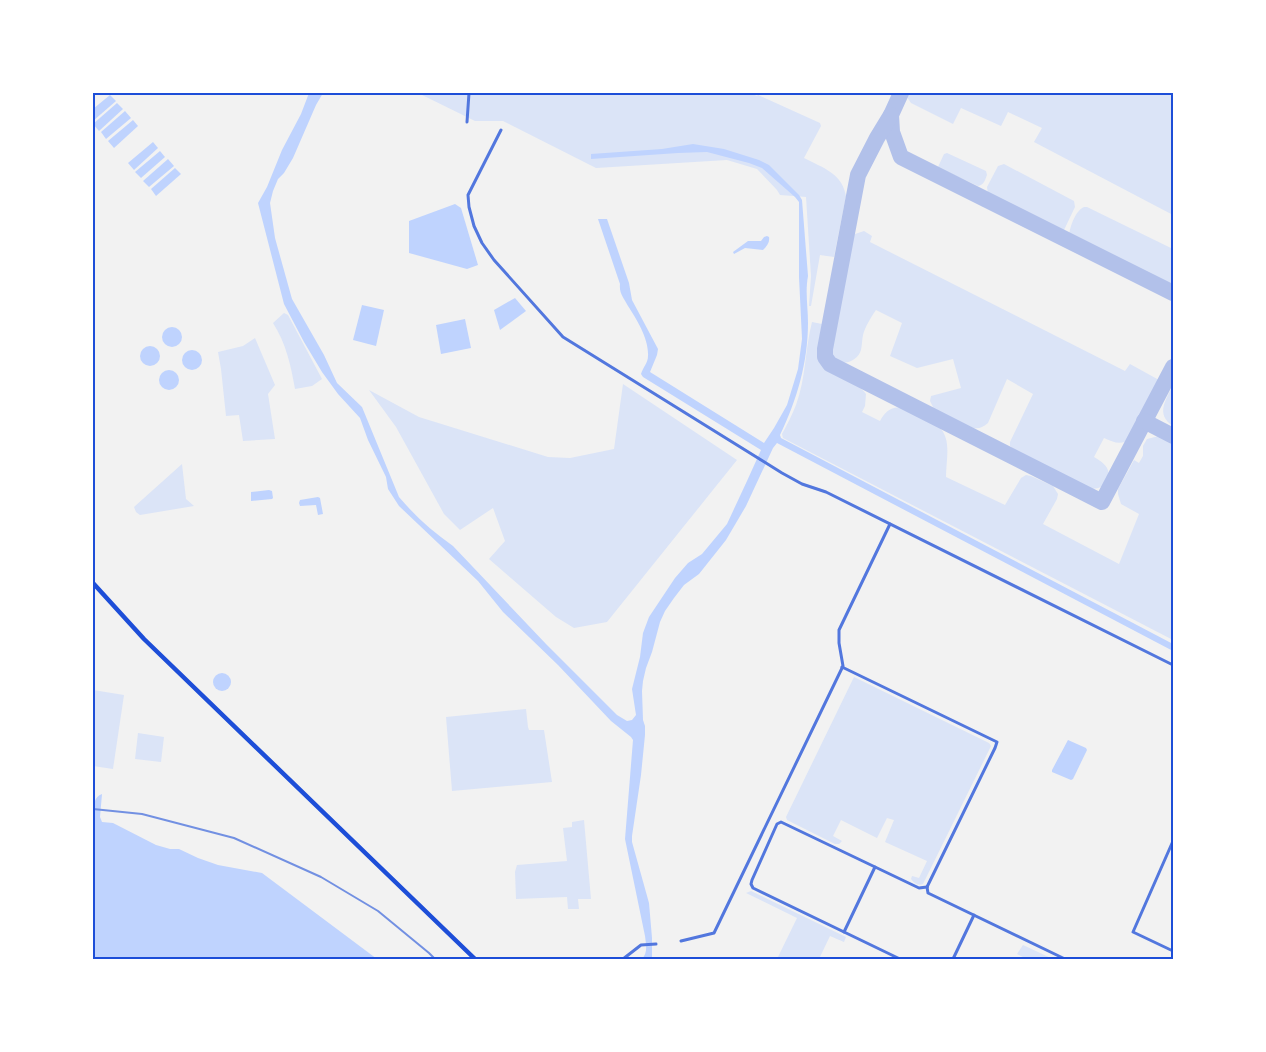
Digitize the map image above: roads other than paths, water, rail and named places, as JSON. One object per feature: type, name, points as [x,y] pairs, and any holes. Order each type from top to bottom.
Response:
[{"type":"main road","points":[[93,583],[144,639],[475,959]]},
{"type":"street","points":[[466,122],[469,93]]},
{"type":"street","points":[[501,130],[468,195],[474,225],[482,243],[494,260],[562,337],[802,484],[826,492],[1173,664]]},
{"type":"street","points":[[681,941],[714,933],[842,667],[838,630],[890,524]]},
{"type":"street","points":[[842,667],[997,742],[927,887],[928,893],[1065,959]]},
{"type":"street","points":[[900,959],[753,888],[752,880],[777,824],[781,822],[919,888],[927,887]]},
{"type":"street","points":[[1173,841],[1133,932],[1173,951]]},
{"type":"street","points":[[844,932],[875,867]]},
{"type":"street","points":[[953,959],[974,915]]},
{"type":"street","points":[[623,959],[641,945],[656,944]]},
{"type":"water","points":[[309,93],[323,93],[293,158],[278,179],[270,203],[275,238],[292,299],[337,383],[362,407],[399,497],[424,523],[453,546],[617,715],[627,721],[632,720],[636,715],[632,689],[643,633],[649,617],[675,578],[688,563],[702,554],[727,524],[761,450],[643,377],[641,374],[648,358],[647,343],[639,323],[621,293],[598,219],[607,219],[629,283],[632,300],[658,349],[650,372],[764,443],[787,405],[798,369],[802,339],[799,202],[762,168],[707,152],[591,159],[591,154],[662,149],[693,144],[724,149],[769,165],[802,200],[808,276],[808,323],[804,366],[792,408],[780,435],[781,438],[1173,644],[1173,651],[777,443],[746,506],[726,540],[699,574],[684,585],[665,611],[646,668],[642,691],[645,735],[632,836],[649,903],[652,938],[652,959],[642,959],[646,951],[645,936],[625,839],[633,740],[611,721],[503,612],[478,581],[399,506],[388,489],[386,477],[360,418],[322,372],[284,304],[258,203]]},
{"type":"water","points":[[110,95],[116,101],[93,121],[93,109]]},
{"type":"water","points":[[117,103],[123,109],[99,131],[93,124]]},
{"type":"water","points":[[125,111],[131,118],[106,139],[101,132]]},
{"type":"water","points":[[133,120],[138,126],[114,148],[108,141]]},
{"type":"water","points":[[153,142],[158,148],[134,170],[128,163]]},
{"type":"water","points":[[160,151],[165,157],[141,178],[135,172]]},
{"type":"water","points":[[168,159],[174,166],[149,187],[143,181]]},
{"type":"water","points":[[175,168],[181,174],[156,196],[151,189]]},
{"type":"water","points":[[455,204],[461,208],[478,265],[467,269],[409,253],[409,221]]},
{"type":"water","points":[[767,236],[769,242],[763,250],[745,248],[734,254],[733,252],[748,241],[761,241]]},
{"type":"water","points":[[515,298],[526,311],[500,330],[494,310]]},
{"type":"water","points":[[362,305],[384,310],[376,346],[353,340]]},
{"type":"water","points":[[465,319],[471,348],[441,354],[436,325]]},
{"type":"water","points":[[172,327],[179,330],[182,337],[179,344],[172,347],[165,344],[162,337],[165,330]]},
{"type":"water","points":[[150,346],[157,349],[160,356],[157,363],[150,366],[143,363],[140,356],[143,349]]},
{"type":"water","points":[[192,350],[199,353],[202,360],[199,367],[192,370],[185,367],[182,360],[185,353]]},
{"type":"water","points":[[169,370],[176,373],[179,380],[176,387],[169,390],[162,387],[159,380],[162,373]]},
{"type":"water","points":[[272,491],[272,499],[251,501],[251,492]]},
{"type":"water","points":[[318,497],[323,514],[318,515],[316,505],[300,506],[300,500]]},
{"type":"water","points":[[222,673],[228,676],[231,682],[228,688],[222,691],[216,688],[213,682],[216,676]]},
{"type":"water","points":[[1068,740],[1087,750],[1071,780],[1052,772]]},
{"type":"water","points":[[102,794],[100,817],[102,822],[113,823],[156,845],[179,849],[218,865],[262,873],[377,959],[93,959],[93,812],[96,799]]},
{"type":"railway","points":[[93,809],[142,814],[234,838],[321,877],[378,911],[435,959]]}]
